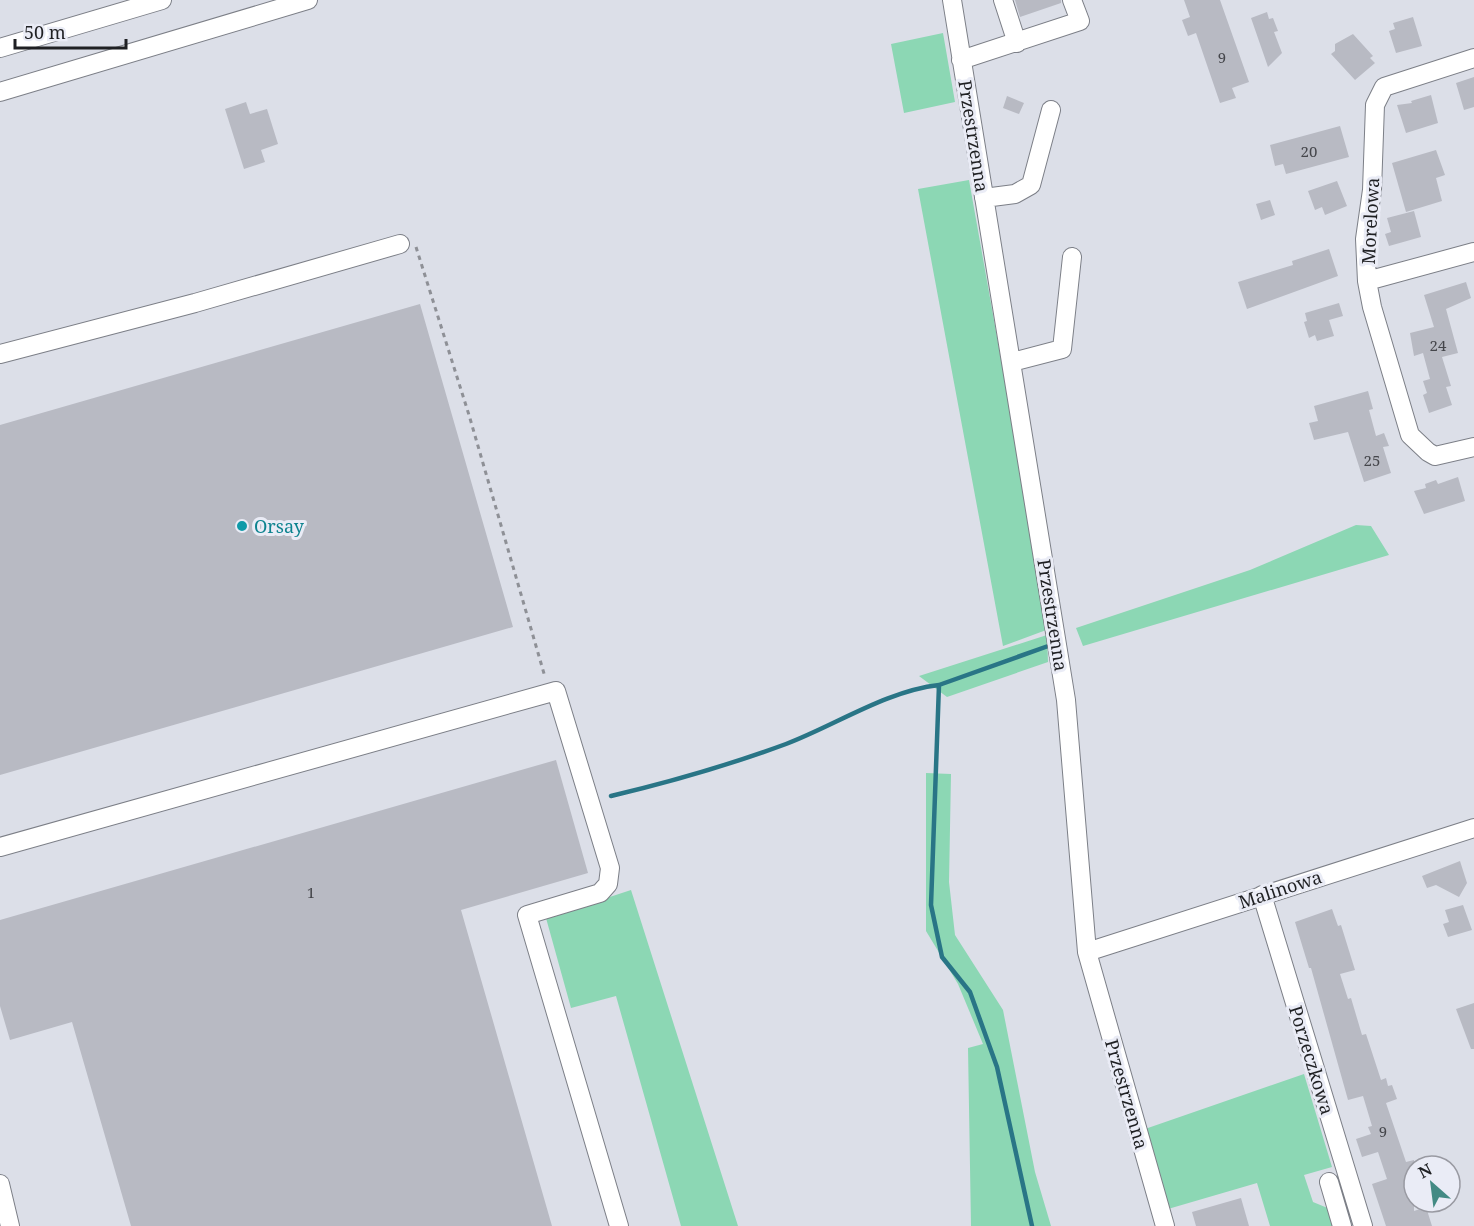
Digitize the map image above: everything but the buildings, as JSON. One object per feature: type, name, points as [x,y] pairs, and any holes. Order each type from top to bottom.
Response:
[{"type":"street","points":[[0,48],[162,0]]},
{"type":"street","points":[[0,92],[308,0]]},
{"type":"street","name":"Przestrzenna","points":[[952,0],[1066,700],[1087,952],[1165,1226]]},
{"type":"street","points":[[1003,0],[1017,43]]},
{"type":"street","points":[[961,60],[1080,21],[1072,0]]},
{"type":"street","name":"Morelowa","points":[[1474,58],[1384,87],[1375,105],[1372,190],[1365,239],[1367,281],[1401,410],[1410,435],[1428,452],[1436,456],[1474,447]]},
{"type":"street","points":[[984,198],[1015,194],[1031,185],[1051,110]]},
{"type":"street","points":[[0,354],[195,303],[400,244]]},
{"type":"street","points":[[1367,281],[1474,252]]},
{"type":"street","points":[[1012,362],[1062,349],[1072,257]]},
{"type":"street","points":[[0,847],[556,691],[610,868],[608,884],[600,893],[527,915],[619,1226]]},
{"type":"street","name":"Malinowa","points":[[1087,952],[1474,828]]},
{"type":"street","name":"Porzeczkowa","points":[[1262,895],[1363,1226]]},
{"type":"street","points":[[1329,1182],[1342,1226]]},
{"type":"street","points":[[0,1184],[5,1215]]},
{"type":"path","points":[[400,244],[414,241],[428,281],[550,693]]},
{"type":"green space","points":[[943,33],[955,102],[904,113],[891,44]]},
{"type":"green space","points":[[969,180],[1049,629],[1003,646],[918,189]]},
{"type":"green space","points":[[1356,525],[1371,526],[1389,555],[1083,646],[1076,628],[1250,570]]},
{"type":"green space","points":[[1047,635],[1048,662],[947,697],[919,676]]},
{"type":"green space","points":[[926,773],[951,774],[949,882],[955,935],[1003,1010],[1035,1172],[1051,1226],[971,1226],[968,1048],[983,1044],[958,984],[926,931]]},
{"type":"green space","points":[[631,890],[738,1226],[681,1226],[616,996],[571,1008],[546,918]]},
{"type":"green space","points":[[1304,1074],[1332,1167],[1304,1175],[1313,1202],[1330,1209],[1335,1226],[1270,1226],[1257,1183],[1168,1209],[1145,1129]]},
{"type":"waterway","points":[[1032,1226],[997,1067],[970,992],[942,957],[931,905],[939,685],[1051,645]]},
{"type":"waterway","points":[[611,796],[743,759],[805,736],[880,701],[919,688],[939,685]]},
{"type":"place","name":"Orsay","points":[[242,526]]}]
